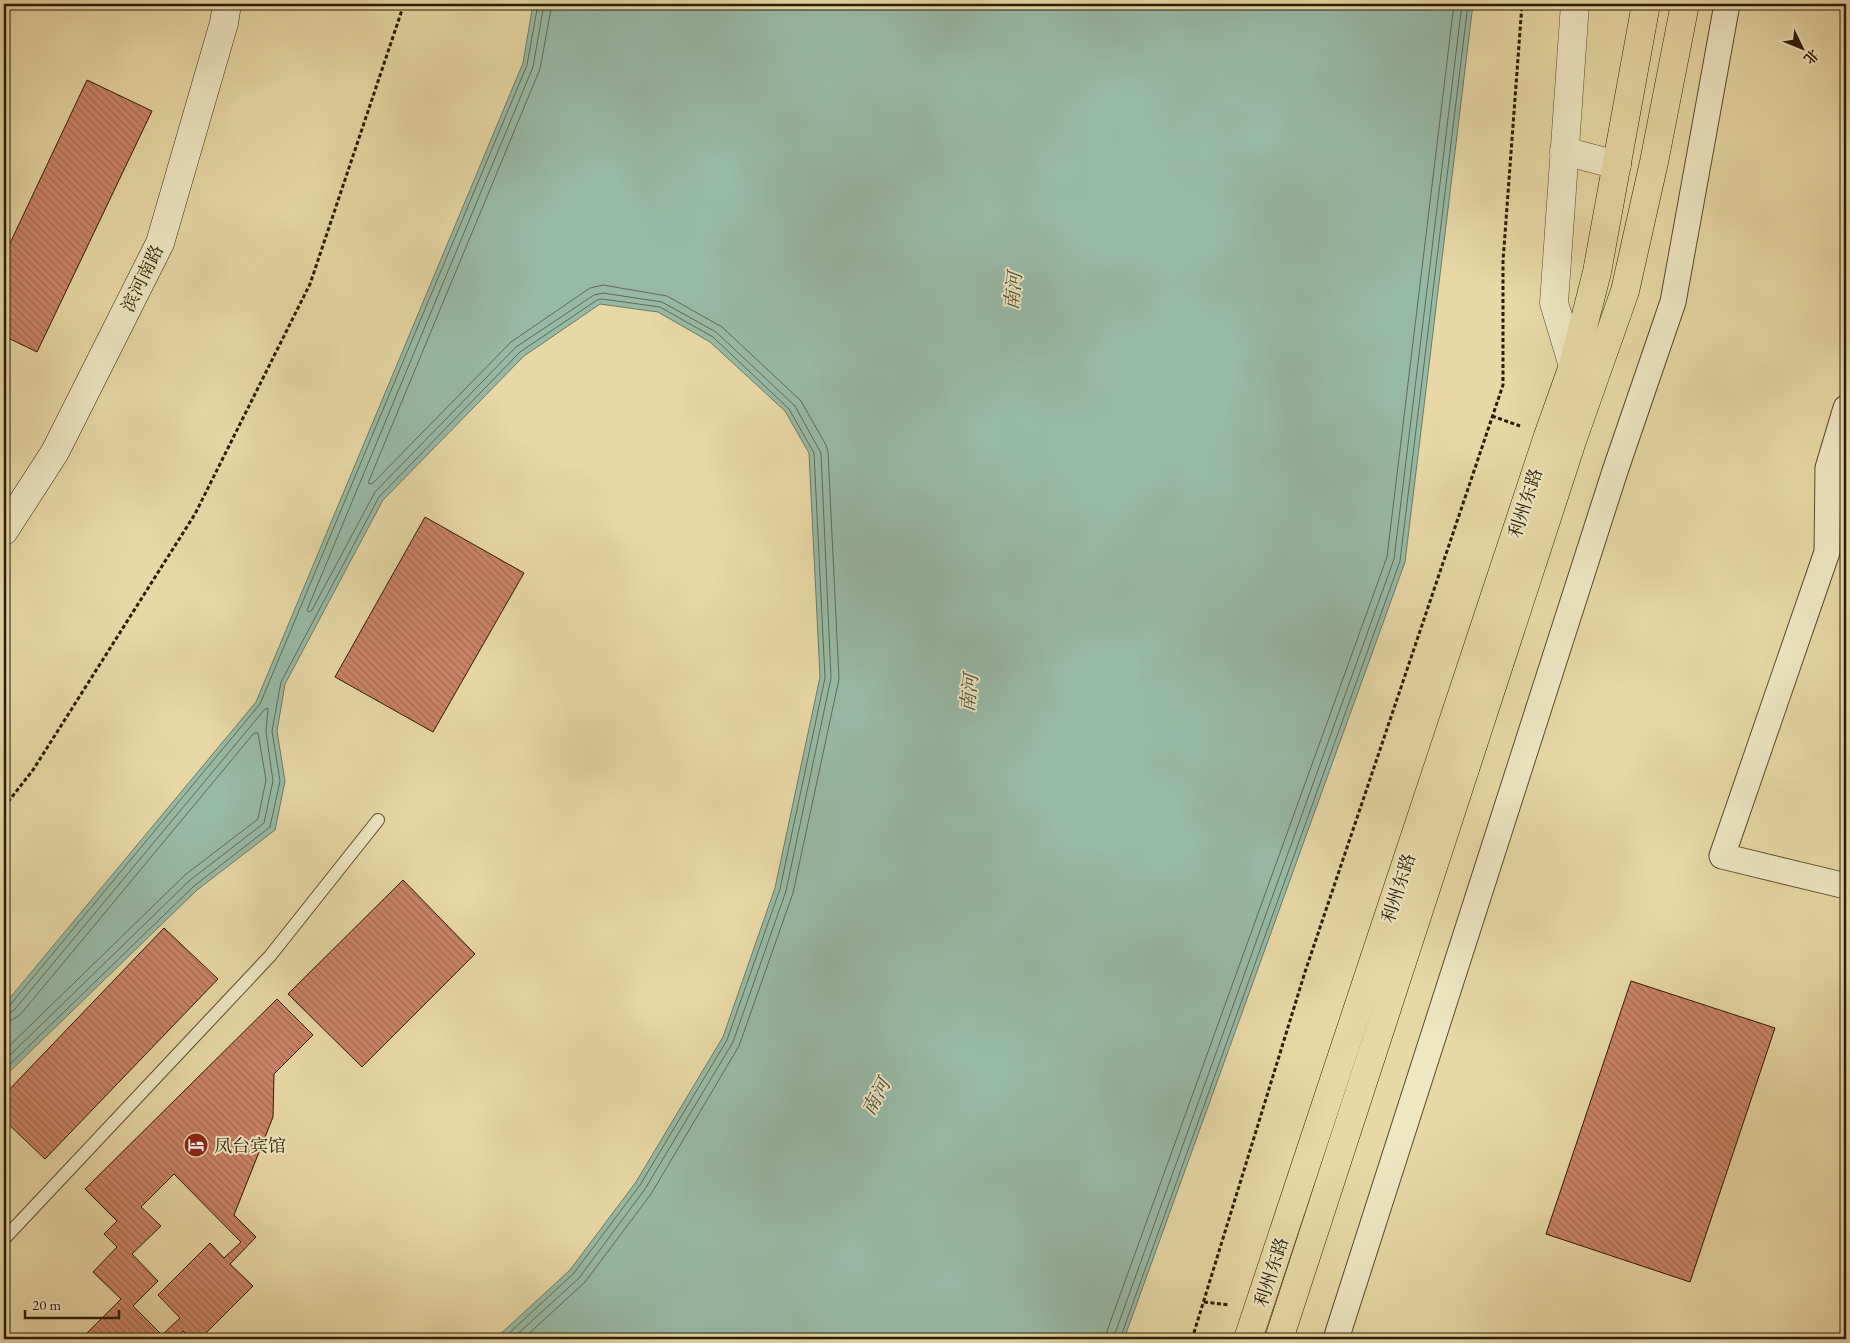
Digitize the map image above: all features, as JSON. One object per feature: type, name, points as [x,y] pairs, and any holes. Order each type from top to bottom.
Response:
[{"type":"highway","points":[[1560,439],[1573,366],[1597,272],[1646,4]]},
{"type":"highway","points":[[1560,439],[1625,291],[1686,4]]},
{"type":"highway","name":"利州东路","points":[[1248,1339],[1560,439]]},
{"type":"highway","name":"利州东路","points":[[1280,1339],[1560,439]]},
{"type":"main road","name":"滨河南路","points":[[4,531],[55,452],[160,243],[221,33],[227,4]]},
{"type":"main road","points":[[1573,366],[1554,303],[1574,4]]},
{"type":"main road","points":[[1564,151],[1617,165]]},
{"type":"street","points":[[1336,1339],[1615,471],[1673,302],[1727,4]]},
{"type":"street","points":[[1846,408],[1828,468],[1827,552],[1722,856],[1846,886]]},
{"type":"lane","points":[[4,1239],[270,956],[378,820]]},
{"type":"path","points":[[4,807],[34,770],[196,514],[310,284],[404,4]]},
{"type":"path","points":[[1192,1339],[1306,972],[1502,385],[1503,261],[1522,4]]},
{"type":"water","name":"南河","points":[[533,4],[1473,4],[1405,562],[1124,1339],[495,1339],[570,1270],[636,1182],[723,1037],[775,888],[820,677],[809,453],[785,411],[710,342],[658,312],[600,304],[524,356],[383,500],[285,684],[277,731],[285,781],[275,830],[197,890],[4,1077],[4,1005],[256,702],[523,63]]},
{"type":"building","points":[[87,80],[152,111],[37,352],[4,336],[4,256]]},
{"type":"building","points":[[425,517],[524,573],[433,732],[335,677]]},
{"type":"building","points":[[403,880],[475,954],[362,1067],[288,994]]},
{"type":"building","points":[[164,928],[218,979],[45,1159],[4,1120],[4,1095]]},
{"type":"building","points":[[1631,981],[1775,1028],[1690,1282],[1546,1234]]},
{"type":"building","name":"凤台宾馆","points":[[277,999],[313,1035],[274,1074],[273,1117],[234,1215],[256,1237],[230,1264],[253,1286],[202,1337],[204,1339],[191,1339],[183,1331],[175,1339],[82,1338],[121,1299],[93,1272],[117,1247],[104,1234],[117,1221],[85,1189]],"holes":[[[174,1174],[241,1242],[224,1258],[210,1243],[158,1295],[180,1318],[162,1335],[133,1306],[158,1281],[132,1254],[161,1226],[141,1207]]]},
{"type":"place","name":"凤台宾馆","points":[[196,1145]]}]
